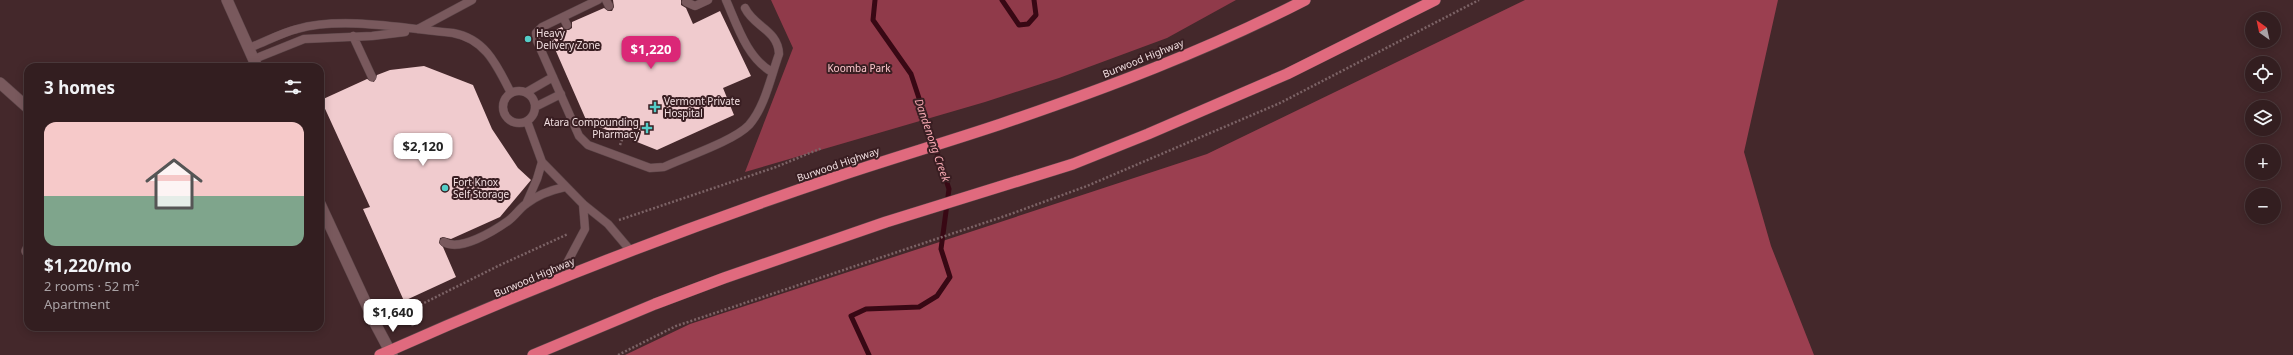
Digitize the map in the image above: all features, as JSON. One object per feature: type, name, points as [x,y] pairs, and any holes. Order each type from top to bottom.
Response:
[{"type":"highway","name":"Burwood Highway","points":[[387,354],[630,250],[884,160],[998,125],[1117,82],[1305,0]]},
{"type":"highway","points":[[533,355],[655,304],[724,278],[886,222],[1073,164],[1229,100],[1287,74],[1435,0]]},
{"type":"street","points":[[227,0],[256,63]]},
{"type":"street","points":[[0,82],[24,104]]},
{"type":"street","points":[[324,213],[387,354]]},
{"type":"lane","points":[[256,63],[304,39],[417,30],[472,0]]},
{"type":"lane","points":[[598,0],[542,27],[536,33],[537,41],[579,136],[588,144],[650,168],[664,167],[737,134],[749,125],[758,112],[779,54],[778,46],[770,32],[754,22],[745,8]]},
{"type":"lane","points":[[686,2],[695,6],[708,0]]},
{"type":"lane","points":[[726,0],[750,51],[757,61],[772,72]]},
{"type":"lane","points":[[563,17],[566,25]]},
{"type":"lane","points":[[249,48],[298,29],[321,25],[372,25],[466,35],[478,43],[489,54],[511,93]]},
{"type":"lane","points":[[353,36],[372,78]]},
{"type":"lane","points":[[527,92],[535,102],[536,107],[534,113],[527,121],[516,122],[506,116],[504,103],[511,93],[516,91],[527,92],[553,77]]},
{"type":"lane","points":[[536,107],[560,94]]},
{"type":"lane","points":[[527,121],[542,162],[583,204],[608,224],[630,250]]},
{"type":"lane","points":[[526,204],[537,180],[542,162]]},
{"type":"lane","points":[[444,242],[456,246],[481,236],[509,221],[526,204],[547,192],[565,186]]},
{"type":"lane","points":[[558,280],[585,228],[583,204]]},
{"type":"path","points":[[618,355],[676,326],[1008,215],[1087,186],[1280,103],[1479,0]]},
{"type":"green space","name":"Koomba Park","points":[[771,0],[1236,0],[1167,38],[1059,78],[985,102],[745,172],[793,48]]},
{"type":"shaded area","points":[[1525,0],[1778,0],[1744,152],[1771,246],[1814,355],[625,355],[690,324],[1207,154]]},
{"type":"building","points":[[613,0],[681,0],[681,5],[686,8],[693,24],[720,11],[751,76],[723,88],[734,115],[657,150],[587,122],[548,33],[562,27],[564,30],[569,30],[572,28],[572,22],[604,8],[608,11],[612,11],[614,7]]},
{"type":"building","name":"Fort Knox Self Storage","points":[[424,66],[473,85],[492,129],[518,168],[531,180],[500,217],[451,239],[443,237],[440,238],[439,243],[443,247],[456,277],[404,301],[363,209],[370,207],[324,107],[324,99],[367,79],[374,82],[377,75],[390,70]]},
{"type":"waterway","name":"Dandenong Creek","points":[[869,355],[851,316],[866,309],[919,307],[937,296],[950,277],[941,249],[949,189],[911,74],[873,20],[875,0]]},
{"type":"waterway","name":"Dandenong Creek","points":[[1002,0],[1019,25],[1028,24],[1036,15],[1034,0]]},
{"type":"place","name":"Heavy Delivery Zone","points":[[528,39]]},
{"type":"place","name":"Vermont Private Hospital","points":[[655,107]]},
{"type":"place","name":"Atara Compounding Pharmacy","points":[[647,128]]},
{"type":"place","name":"Fort Knox Self Storage","points":[[445,188]]}]
